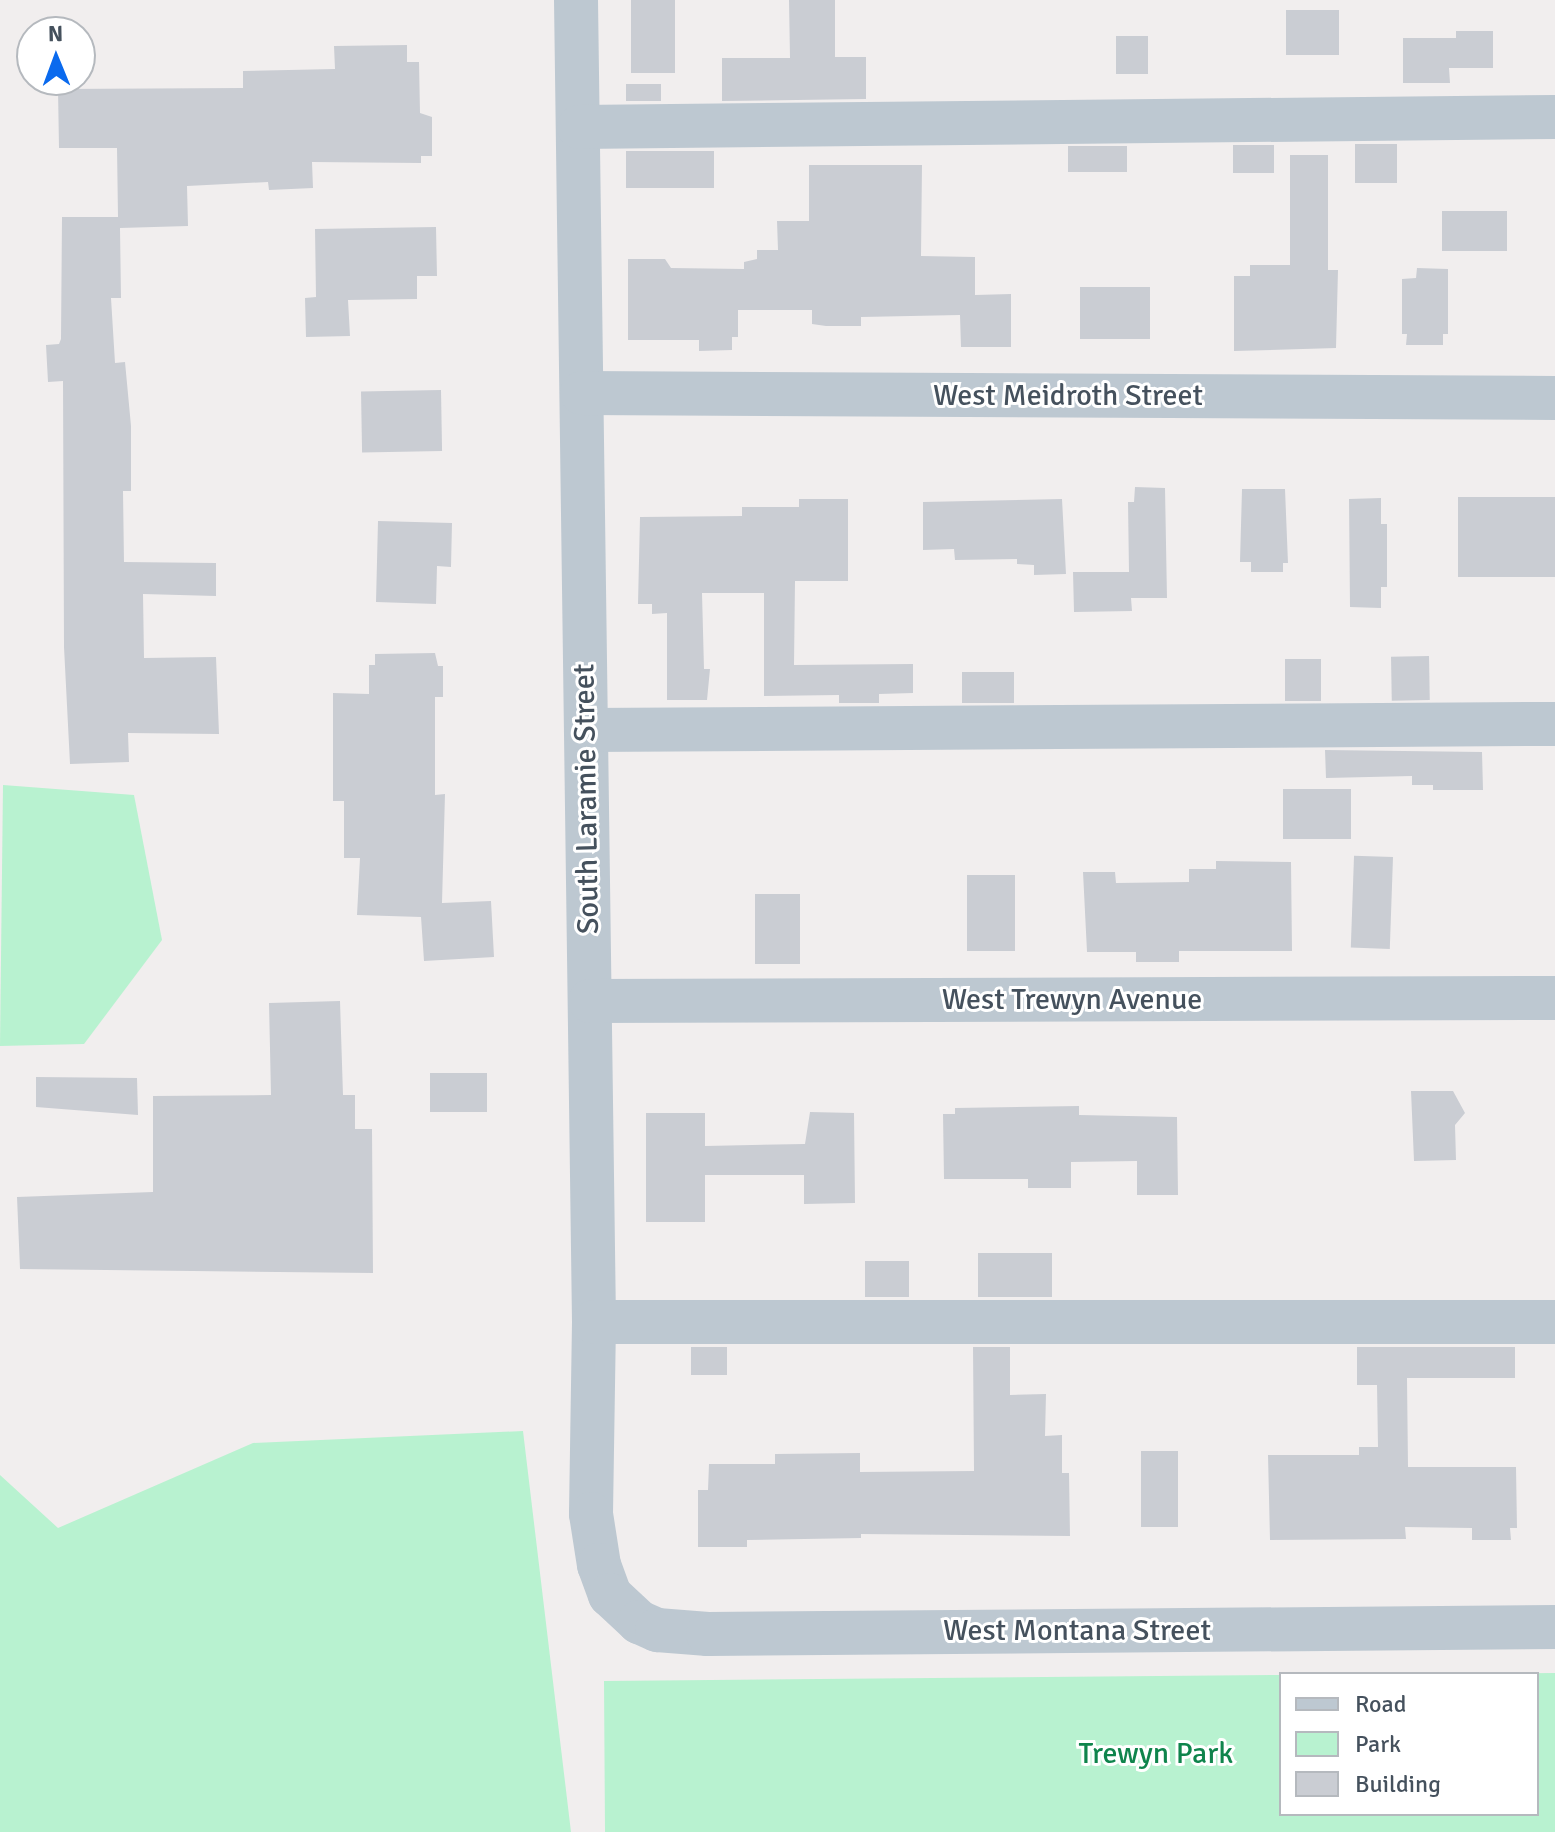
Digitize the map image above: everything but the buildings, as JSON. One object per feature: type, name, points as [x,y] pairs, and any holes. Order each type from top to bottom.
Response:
[{"type":"street","name":"South Laramie Street","points":[[576,0],[594,1322],[591,1514],[599,1565],[610,1595]]},
{"type":"street","points":[[579,127],[1555,117]]},
{"type":"street","name":"West Meidroth Street","points":[[582,393],[1555,398]]},
{"type":"street","points":[[587,730],[1555,724]]},
{"type":"street","name":"West Trewyn Avenue","points":[[590,1001],[1555,998]]},
{"type":"street","points":[[594,1322],[1555,1322]]},
{"type":"street","name":"West Montana Street","points":[[610,1595],[639,1622],[657,1630],[708,1634],[1555,1627]]},
{"type":"green space","points":[[3,785],[134,795],[162,940],[84,1044],[0,1046]]},
{"type":"green space","points":[[523,1431],[571,1832],[0,1832],[0,1475],[58,1528],[253,1443]]},
{"type":"green space","name":"Trewyn Park","points":[[1539,1673],[1555,1673],[1555,1832],[605,1832],[604,1681],[1279,1675],[1279,1816],[1539,1816]]}]
